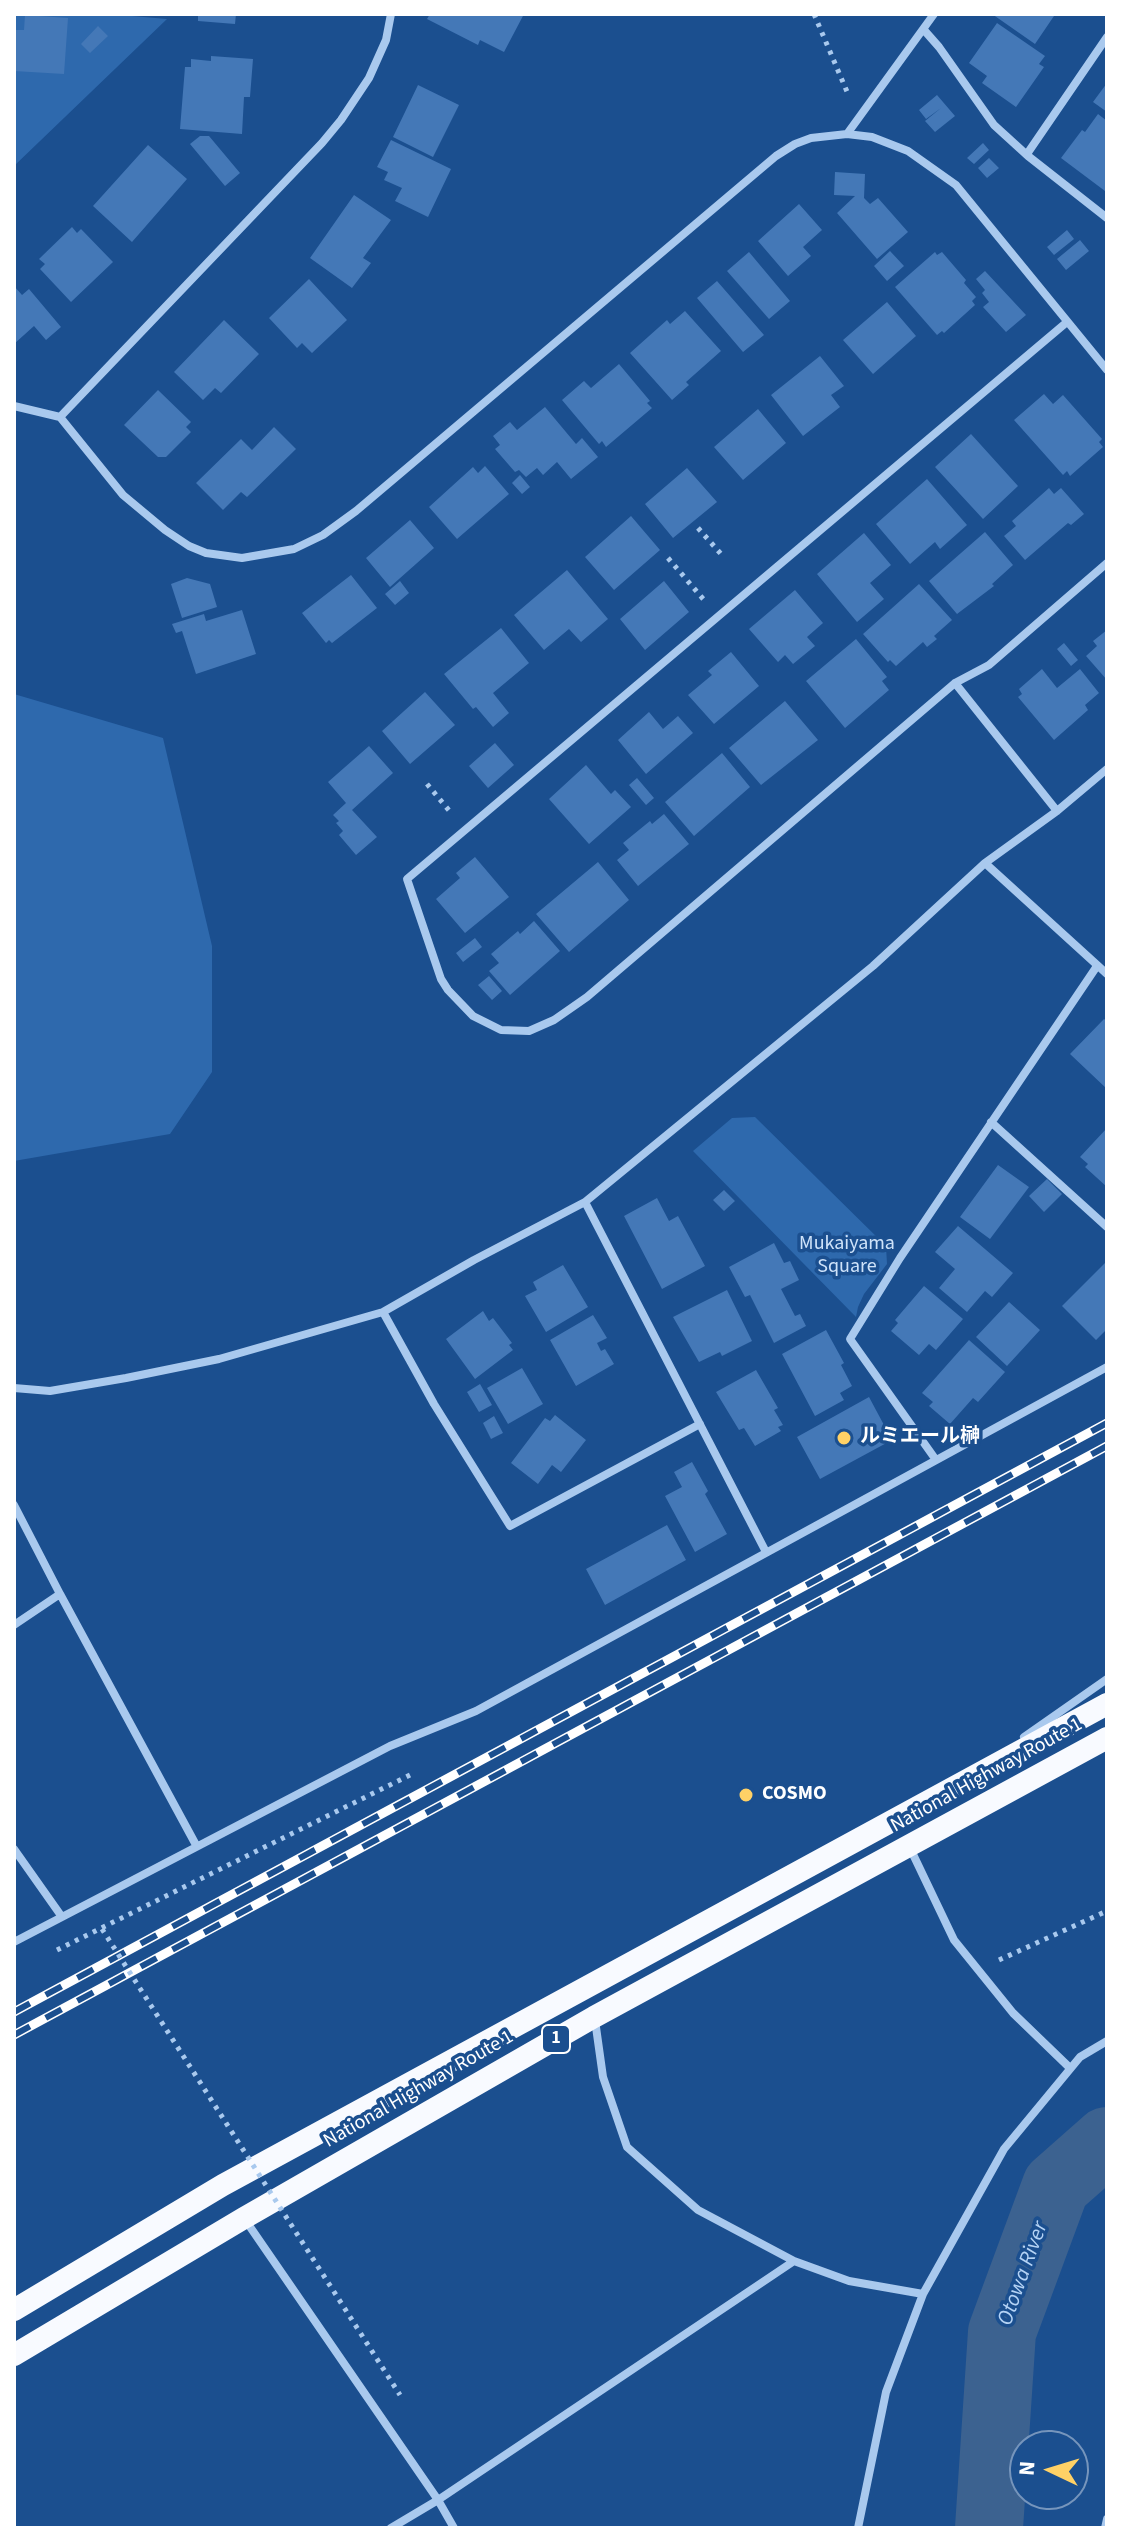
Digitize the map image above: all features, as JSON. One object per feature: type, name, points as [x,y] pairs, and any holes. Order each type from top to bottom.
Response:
[{"type":"highway","name":"National Highway Route 1","points":[[14,2310],[223,2185],[1107,1704]]},
{"type":"highway","name":"National Highway Route 1","points":[[14,2355],[244,2218],[594,2017],[1107,1738]]},
{"type":"street","points":[[60,417],[331,132],[369,78],[386,40],[391,14]]},
{"type":"street","points":[[847,134],[934,14]]},
{"type":"street","points":[[924,30],[994,125],[1107,218]]},
{"type":"street","points":[[1027,154],[1107,37]]},
{"type":"street","points":[[14,406],[60,417],[123,495],[189,546],[222,557],[242,558],[294,549],[323,535],[356,511],[776,156],[811,138],[847,134],[872,137],[908,151],[956,185],[1107,370]]},
{"type":"street","points":[[1067,322],[407,879],[441,979],[456,1001],[491,1026],[516,1032],[529,1031],[554,1020],[587,997],[955,683],[989,665],[1107,563]]},
{"type":"street","points":[[955,683],[1057,811]]},
{"type":"street","points":[[14,1388],[50,1391],[142,1375],[219,1359],[383,1312],[585,1202],[873,966],[985,863],[1057,811],[1107,769]]},
{"type":"street","points":[[985,863],[1107,974]]},
{"type":"street","points":[[936,1460],[850,1339],[900,1258],[1097,966]]},
{"type":"street","points":[[991,1122],[1107,1227]]},
{"type":"street","points":[[585,1202],[766,1552]]},
{"type":"street","points":[[383,1312],[434,1404],[510,1526],[700,1424]]},
{"type":"street","points":[[14,1942],[390,1746],[476,1711],[1107,1367]]},
{"type":"street","points":[[14,1505],[196,1845]]},
{"type":"street","points":[[14,1625],[60,1594]]},
{"type":"street","points":[[952,1789],[1107,1679]]},
{"type":"street","points":[[909,1846],[954,1940],[1013,2013],[1070,2068]]},
{"type":"street","points":[[14,1849],[62,1917]]},
{"type":"street","points":[[594,2017],[603,2077],[627,2147],[698,2210],[794,2261],[849,2281],[923,2294]]},
{"type":"street","points":[[858,2528],[886,2392],[923,2294],[1004,2149],[1080,2057],[1107,2041]]},
{"type":"street","points":[[244,2218],[438,2500],[454,2528]]},
{"type":"street","points":[[391,2528],[438,2500],[794,2261]]},
{"type":"street","points":[[1105,2528],[1107,2519]]},
{"type":"path","points":[[814,14],[848,92],[847,134]]},
{"type":"path","points":[[698,528],[721,554]]},
{"type":"path","points":[[668,558],[719,616]]},
{"type":"path","points":[[427,784],[466,830]]},
{"type":"path","points":[[54,1951],[410,1775]]},
{"type":"path","points":[[978,1969],[1107,1911]]},
{"type":"path","points":[[102,1929],[400,2395]]},
{"type":"green space","points":[[14,14],[109,14],[167,19],[14,166]]},
{"type":"green space","points":[[14,694],[163,738],[212,946],[212,1072],[170,1134],[14,1161]]},
{"type":"green space","name":"Mukaiyama Square","points":[[755,1117],[886,1246],[887,1264],[864,1294],[856,1317],[693,1151],[732,1118]]},
{"type":"building","points":[[198,14],[236,14],[235,24],[198,21]]},
{"type":"building","points":[[430,14],[524,14],[504,52],[480,40],[478,45],[427,19]]},
{"type":"building","points":[[992,14],[1052,14],[1054,16],[1035,44]]},
{"type":"building","points":[[25,15],[68,18],[64,74],[14,71],[14,30],[24,30]]},
{"type":"building","points":[[997,23],[1045,56],[1039,64],[1044,67],[1016,107],[982,83],[987,76],[969,63]]},
{"type":"building","points":[[98,26],[108,36],[90,53],[81,44]]},
{"type":"building","points":[[211,56],[253,59],[250,97],[244,97],[242,134],[180,129],[185,67],[191,67],[191,59],[211,61]]},
{"type":"building","points":[[1107,83],[1107,112],[1093,102]]},
{"type":"building","points":[[418,85],[459,105],[433,157],[393,137]]},
{"type":"building","points":[[937,95],[955,116],[935,132],[925,121],[941,108],[926,119],[919,110]]},
{"type":"building","points":[[1098,114],[1107,121],[1105,191],[1061,158]]},
{"type":"building","points":[[200,136],[209,136],[240,173],[225,186],[190,144]]},
{"type":"building","points":[[391,140],[451,169],[428,217],[395,201],[402,188],[384,180],[388,172],[377,167]]},
{"type":"building","points":[[983,143],[989,150],[974,164],[967,158]]},
{"type":"building","points":[[148,145],[187,179],[132,242],[93,206]]},
{"type":"building","points":[[989,158],[999,168],[987,178],[978,168]]},
{"type":"building","points":[[835,172],[865,174],[864,198],[870,204],[878,198],[908,232],[877,259],[837,213],[855,196],[834,195]]},
{"type":"building","points":[[354,195],[391,220],[363,258],[371,263],[352,288],[310,258]]},
{"type":"building","points":[[799,204],[822,230],[803,247],[811,256],[788,276],[758,241]]},
{"type":"building","points":[[72,227],[77,233],[81,229],[113,262],[71,302],[40,269],[45,264],[39,259]]},
{"type":"building","points":[[1067,230],[1074,239],[1054,255],[1047,247]]},
{"type":"building","points":[[1080,240],[1089,251],[1066,270],[1057,259]]},
{"type":"building","points":[[890,251],[904,266],[887,281],[874,266]]},
{"type":"building","points":[[749,252],[790,301],[769,319],[727,271]]},
{"type":"building","points":[[935,252],[937,255],[942,252],[976,297],[972,301],[975,305],[944,333],[942,331],[937,335],[895,287]]},
{"type":"building","points":[[985,271],[1026,315],[1006,332],[983,307],[989,302],[982,293],[985,290],[976,279]]},
{"type":"building","points":[[309,279],[347,320],[312,353],[302,343],[297,348],[269,318]]},
{"type":"building","points":[[717,281],[764,335],[743,352],[697,298]]},
{"type":"building","points":[[14,286],[22,295],[29,289],[61,327],[46,340],[34,326],[14,344]]},
{"type":"building","points":[[887,302],[916,336],[873,374],[843,340]]},
{"type":"building","points":[[685,311],[721,351],[686,382],[689,385],[672,400],[630,353],[667,320],[670,324]]},
{"type":"building","points":[[224,320],[259,354],[221,393],[215,388],[203,400],[174,372]]},
{"type":"building","points":[[820,356],[844,386],[831,395],[840,407],[803,436],[771,395]]},
{"type":"building","points":[[619,364],[650,401],[647,403],[652,408],[606,447],[602,441],[599,444],[562,400],[584,381],[591,388]]},
{"type":"building","points":[[158,390],[191,422],[186,427],[191,432],[166,457],[158,457],[124,425]]},
{"type":"building","points":[[1044,394],[1053,404],[1063,395],[1102,439],[1099,442],[1103,447],[1070,476],[1067,471],[1063,475],[1014,420]]},
{"type":"building","points":[[545,407],[576,444],[582,438],[598,457],[571,479],[557,462],[543,475],[537,468],[526,477],[519,470],[515,472],[495,449],[500,445],[493,436],[510,422],[517,430]]},
{"type":"building","points":[[758,409],[786,443],[743,480],[714,447]]},
{"type":"building","points":[[274,427],[296,449],[247,497],[241,492],[223,510],[196,483],[241,439],[252,450]]},
{"type":"building","points":[[971,434],[1018,486],[983,519],[935,467]]},
{"type":"building","points":[[485,466],[509,494],[457,539],[429,507],[473,467],[478,473]]},
{"type":"building","points":[[687,468],[717,502],[673,538],[645,504]]},
{"type":"building","points":[[520,475],[530,487],[522,494],[512,483]]},
{"type":"building","points":[[927,479],[967,525],[940,549],[935,542],[910,564],[876,524]]},
{"type":"building","points":[[1049,488],[1054,494],[1061,488],[1084,514],[1071,525],[1068,523],[1025,560],[1004,536],[1016,526],[1012,521]]},
{"type":"building","points":[[631,516],[660,550],[614,590],[585,557]]},
{"type":"building","points":[[410,520],[434,548],[390,587],[366,558]]},
{"type":"building","points":[[985,532],[1013,565],[992,584],[994,586],[957,614],[929,581]]},
{"type":"building","points":[[864,533],[891,565],[870,583],[884,599],[857,622],[817,574]]},
{"type":"building","points":[[567,570],[608,619],[581,642],[569,629],[544,650],[514,615]]},
{"type":"building","points":[[351,575],[377,608],[332,643],[329,640],[326,643],[302,613]]},
{"type":"building","points":[[187,578],[210,584],[217,607],[182,618],[171,584]]},
{"type":"building","points":[[400,581],[409,593],[395,605],[385,594]]},
{"type":"building","points":[[664,581],[689,612],[645,650],[620,619]]},
{"type":"building","points":[[919,584],[952,620],[934,636],[937,639],[927,647],[923,642],[896,666],[890,660],[888,662],[863,634]]},
{"type":"building","points":[[795,590],[823,623],[807,637],[815,646],[793,664],[785,655],[778,662],[749,629]]},
{"type":"building","points":[[242,610],[256,654],[196,674],[182,631],[176,633],[172,624],[204,614],[206,621]]},
{"type":"building","points":[[501,628],[529,663],[493,693],[509,713],[493,727],[476,707],[473,709],[444,674]]},
{"type":"building","points":[[1107,630],[1107,680],[1086,656],[1097,646],[1093,641]]},
{"type":"building","points":[[856,639],[887,677],[882,681],[889,690],[845,728],[806,681]]},
{"type":"building","points":[[1064,643],[1078,660],[1071,666],[1057,649]]},
{"type":"building","points":[[731,652],[759,686],[714,724],[688,695],[712,675],[708,671]]},
{"type":"building","points":[[1042,669],[1057,688],[1080,669],[1099,693],[1085,705],[1088,710],[1054,740],[1018,697],[1022,694],[1019,689]]},
{"type":"building","points":[[425,692],[455,725],[410,764],[382,731]]},
{"type":"building","points":[[785,701],[818,740],[761,785],[729,748]]},
{"type":"building","points":[[649,712],[663,729],[678,716],[693,733],[646,774],[618,740]]},
{"type":"building","points":[[495,743],[514,765],[488,788],[469,766]]},
{"type":"building","points":[[369,746],[393,773],[352,810],[377,837],[356,855],[339,835],[343,831],[333,815],[346,803],[328,782]]},
{"type":"building","points":[[722,753],[750,787],[694,836],[665,802]]},
{"type":"building","points":[[586,765],[611,794],[615,790],[631,807],[589,844],[549,799]]},
{"type":"building","points":[[637,778],[654,798],[646,805],[629,785]]},
{"type":"building","points":[[664,814],[689,844],[638,886],[617,860],[629,850],[623,843]]},
{"type":"building","points":[[475,857],[509,897],[465,933],[436,899],[460,878],[456,873]]},
{"type":"building","points":[[598,862],[629,900],[569,952],[536,914]]},
{"type":"building","points":[[534,921],[560,951],[510,995],[489,971],[499,963],[491,954]]},
{"type":"building","points":[[475,938],[482,947],[463,962],[456,953]]},
{"type":"building","points":[[489,976],[502,991],[492,1000],[478,985]]},
{"type":"building","points":[[1104,1019],[1107,1021],[1107,1089],[1070,1054]]},
{"type":"building","points":[[1107,1128],[1107,1187],[1085,1167],[1088,1164],[1080,1157]]},
{"type":"building","points":[[998,1165],[1029,1187],[990,1239],[960,1217]]},
{"type":"building","points":[[1047,1179],[1062,1194],[1044,1212],[1029,1196]]},
{"type":"building","points":[[724,1190],[735,1201],[724,1211],[713,1200]]},
{"type":"building","points":[[657,1198],[669,1221],[678,1216],[705,1266],[662,1289],[624,1216]]},
{"type":"building","points":[[958,1226],[1013,1273],[992,1297],[985,1291],[967,1312],[939,1288],[955,1269],[935,1252]]},
{"type":"building","points":[[774,1243],[784,1263],[790,1261],[799,1280],[781,1289],[795,1316],[800,1314],[806,1326],[774,1343],[750,1295],[745,1297],[729,1267]]},
{"type":"building","points":[[1107,1261],[1107,1329],[1096,1340],[1062,1306]]},
{"type":"building","points":[[563,1265],[588,1307],[546,1332],[525,1296],[537,1290],[533,1282]]},
{"type":"building","points":[[924,1286],[963,1319],[936,1350],[929,1344],[919,1355],[891,1331],[898,1323],[895,1320]]},
{"type":"building","points":[[727,1290],[752,1341],[722,1356],[720,1352],[699,1362],[673,1317]]},
{"type":"building","points":[[1009,1302],[1040,1330],[1007,1366],[976,1337]]},
{"type":"building","points":[[483,1311],[489,1321],[493,1318],[512,1343],[509,1345],[513,1350],[475,1379],[446,1339]]},
{"type":"building","points":[[593,1315],[607,1338],[597,1343],[601,1351],[605,1349],[614,1364],[576,1386],[550,1340]]},
{"type":"building","points":[[826,1330],[844,1363],[841,1365],[852,1386],[840,1393],[844,1400],[815,1416],[782,1354]]},
{"type":"building","points":[[969,1340],[1005,1372],[978,1402],[973,1398],[950,1424],[929,1406],[933,1402],[922,1393]]},
{"type":"building","points":[[522,1368],[543,1404],[508,1424],[487,1388]]},
{"type":"building","points":[[756,1370],[778,1408],[774,1410],[783,1425],[778,1427],[781,1431],[755,1446],[744,1428],[739,1430],[716,1392]]},
{"type":"building","points":[[480,1384],[492,1405],[479,1412],[467,1392]]},
{"type":"building","name":"ルミエール榊","points":[[869,1397],[892,1440],[820,1479],[797,1437]]},
{"type":"building","points":[[555,1415],[586,1440],[561,1472],[552,1465],[538,1484],[511,1463],[545,1418],[550,1421]]},
{"type":"building","points":[[494,1416],[503,1433],[491,1439],[483,1423]]},
{"type":"building","points":[[692,1462],[727,1534],[695,1552],[665,1496],[682,1487],[674,1472]]},
{"type":"building","points":[[667,1525],[686,1560],[605,1605],[586,1569]]},
{"type":"waterway","name":"Otowa River","points":[[989,2528],[1002,2332],[1056,2186],[1107,2141]]},
{"type":"railway","points":[[14,2012],[1107,1423]]},
{"type":"railway","points":[[14,2035],[1107,1446]]},
{"type":"place","name":"ルミエール榊","points":[[844,1438]]},
{"type":"place","name":"COSMO","points":[[746,1795]]}]
